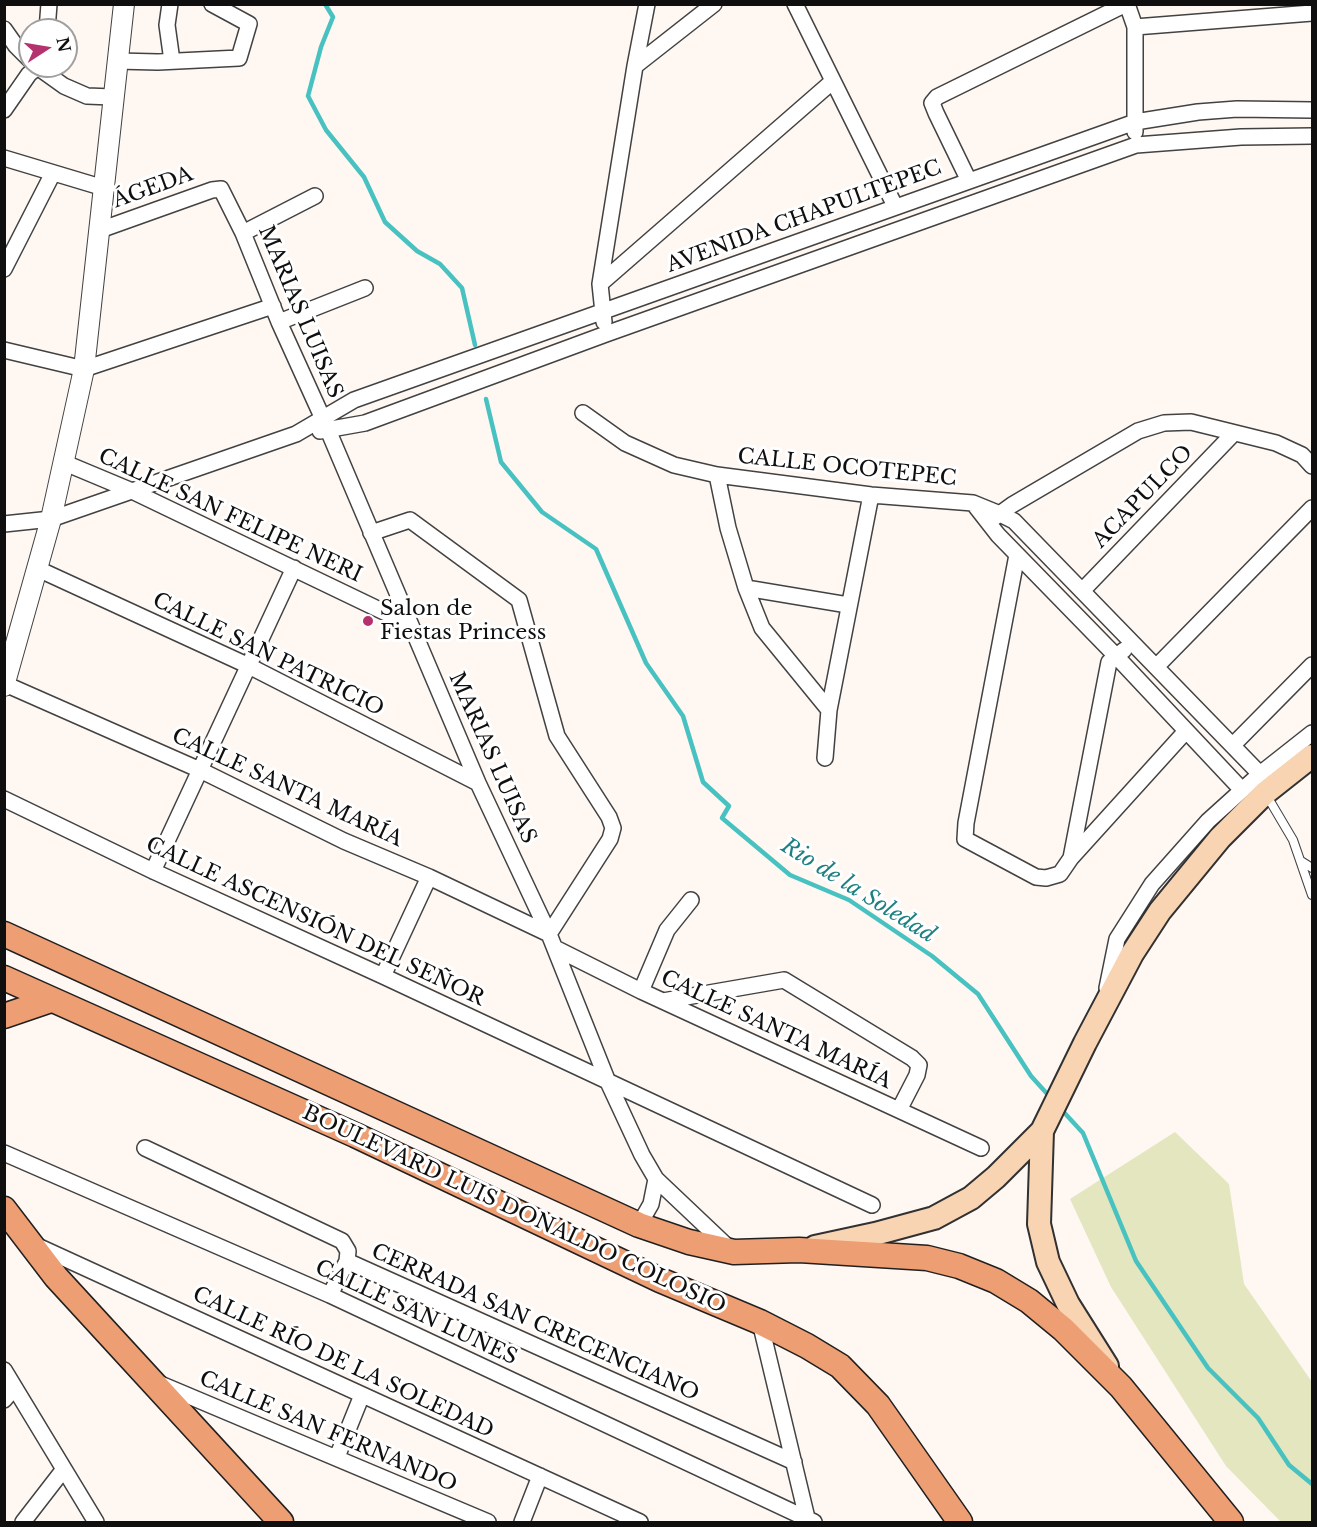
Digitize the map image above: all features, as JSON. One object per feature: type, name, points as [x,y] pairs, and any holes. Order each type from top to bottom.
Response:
[{"type":"main road","points":[[799,1250],[875,1234],[934,1218],[971,1198],[996,1177],[1045,1125],[1132,954],[1160,911],[1262,783],[1312,756]]},
{"type":"main road","name":"BOULEVARD LUIS DONALDO COLOSIO","points":[[4,934],[639,1225],[690,1242],[734,1252],[799,1250],[927,1258],[959,1266],[996,1281],[1029,1301],[1054,1322],[1121,1387],[1231,1522]]},
{"type":"main road","name":"BOULEVARD LUIS DONALDO COLOSIO","points":[[4,978],[355,1135],[660,1280],[760,1322],[807,1346],[840,1366],[878,1405],[960,1522]]},
{"type":"main road","points":[[4,1016],[51,1000]]},
{"type":"main road","points":[[1045,1125],[1039,1224],[1048,1262],[1068,1304],[1121,1387]]},
{"type":"main road","points":[[4,1209],[56,1277],[281,1522]]},
{"type":"main road","points":[[1209,1496],[1215,1522]]},
{"type":"street","points":[[5,685],[65,463],[84,369],[124,4]]},
{"type":"street","points":[[170,4],[167,25],[172,61]]},
{"type":"street","points":[[117,61],[239,58],[249,24],[212,4]]},
{"type":"street","points":[[606,334],[600,284],[647,4]]},
{"type":"street","points":[[635,66],[714,4]]},
{"type":"street","points":[[795,4],[895,206]]},
{"type":"street","points":[[969,181],[932,103],[937,97],[1127,4],[1135,27],[1136,145]]},
{"type":"street","points":[[1135,27],[1312,13]]},
{"type":"street","points":[[4,29],[18,48]]},
{"type":"street","points":[[4,110],[26,78]]},
{"type":"street","points":[[53,78],[64,86],[87,96],[112,97]]},
{"type":"street","points":[[600,284],[833,81]]},
{"type":"street","name":"AVENIDA CHAPULTEPEC","points":[[325,424],[354,400],[1135,122],[1198,112],[1237,109],[1312,110]]},
{"type":"street","name":"AVENIDA CHAPULTEPEC","points":[[325,424],[365,423],[606,334],[1136,145],[1241,137],[1312,136]]},
{"type":"street","points":[[4,158],[104,188]]},
{"type":"street","points":[[4,269],[53,173]]},
{"type":"street","name":"ÁGEDA","points":[[100,230],[212,190],[221,189]]},
{"type":"street","name":"MARIAS LUISAS","points":[[221,189],[243,233],[279,322],[325,424],[478,783],[552,941],[608,1082],[642,1155],[656,1179],[734,1252]]},
{"type":"street","points":[[243,233],[315,196]]},
{"type":"street","points":[[279,322],[364,288]]},
{"type":"street","points":[[4,350],[84,369],[273,306]]},
{"type":"street","name":"CALLE OCOTEPEC","points":[[583,413],[625,443],[674,465],[717,475],[871,495],[973,503],[1014,521],[1233,745],[1262,783]]},
{"type":"street","points":[[987,522],[1138,431],[1164,423],[1191,422],[1276,442],[1302,455],[1312,466]]},
{"type":"street","points":[[4,524],[51,519],[325,424]]},
{"type":"street","name":"ACAPULCO","points":[[1082,591],[1234,433]]},
{"type":"street","name":"CALLE SAN FELIPE NERI","points":[[65,463],[132,491],[409,624]]},
{"type":"street","points":[[717,475],[728,528],[746,588],[762,628],[829,710]]},
{"type":"street","points":[[825,758],[829,710],[871,495]]},
{"type":"street","name":"CALLE OCOTEPEC","points":[[973,503],[1017,555],[1242,790]]},
{"type":"street","points":[[1156,667],[1312,508]]},
{"type":"street","points":[[4,517],[23,521]]},
{"type":"street","points":[[371,533],[410,520],[519,600],[557,736],[609,817],[612,828],[610,838],[552,941]]},
{"type":"street","points":[[1017,555],[966,823],[965,839],[1036,877],[1047,878],[1060,874],[1071,858],[1186,731]]},
{"type":"street","points":[[153,871],[294,568]]},
{"type":"street","name":"CALLE SAN PATRICIO","points":[[38,569],[249,666],[478,783]]},
{"type":"street","points":[[746,588],[848,604]]},
{"type":"street","points":[[1071,858],[1109,662],[1132,642]]},
{"type":"street","points":[[1233,745],[1312,665]]},
{"type":"street","name":"CALLE SANTA MARÍA","points":[[5,685],[200,770],[344,841],[429,877],[663,1002],[981,1148]]},
{"type":"street","points":[[1100,1017],[1117,939],[1152,884],[1208,822],[1242,790],[1262,783],[1312,733]]},
{"type":"street","name":"CALLE ASCENSIÓN DEL SEÑOR","points":[[4,799],[153,871],[872,1205]]},
{"type":"street","points":[[383,976],[429,877]]},
{"type":"street","points":[[641,991],[667,930],[691,900]]},
{"type":"street","points":[[663,1002],[784,980],[912,1058],[919,1065],[917,1075],[899,1110]]},
{"type":"street","name":"CERRADA SAN CRECENCIANO","points":[[145,1148],[330,1234],[342,1241],[348,1251],[347,1261],[794,1461]]},
{"type":"street","name":"CALLE SAN LUNES","points":[[4,1153],[330,1295],[811,1520]]},
{"type":"street","points":[[639,1225],[651,1204],[656,1179]]},
{"type":"street","name":"CALLE RÍO DE LA SOLEDAD","points":[[28,1241],[640,1522]]},
{"type":"street","points":[[330,1295],[347,1261]]},
{"type":"street","name":"CALLE SAN LUNES","points":[[760,1322],[811,1520]]},
{"type":"street","points":[[4,1370],[96,1522]]},
{"type":"street","name":"CALLE SAN FERNANDO","points":[[152,1380],[488,1522]]},
{"type":"street","points":[[4,1400],[14,1388]]},
{"type":"street","points":[[338,1457],[362,1395]]},
{"type":"street","points":[[23,1522],[64,1469]]},
{"type":"street","points":[[522,1522],[540,1476]]},
{"type":"lane","points":[[1262,783],[1293,840],[1312,895]]},
{"type":"lane","points":[[1301,861],[1312,868]]},
{"type":"green space","points":[[1175,1132],[1229,1184],[1244,1284],[1312,1382],[1312,1522],[1281,1522],[1226,1466],[1111,1287],[1070,1199]]},
{"type":"waterway","points":[[325,4],[333,17],[321,47],[308,96],[326,130],[364,177],[385,222],[417,251],[440,264],[462,288],[475,345]]},
{"type":"waterway","name":"Rio de la Soledad","points":[[486,399],[501,462],[542,512],[596,549],[646,663],[683,716],[703,782],[729,806],[722,818],[790,875],[849,900],[932,956],[978,994],[1031,1076],[1050,1097]]},
{"type":"waterway","points":[[1060,1108],[1083,1133],[1136,1261],[1208,1368],[1258,1418],[1289,1465],[1312,1484]]},
{"type":"place","name":"Salon de Fiestas Princess","points":[[368,621]]}]
